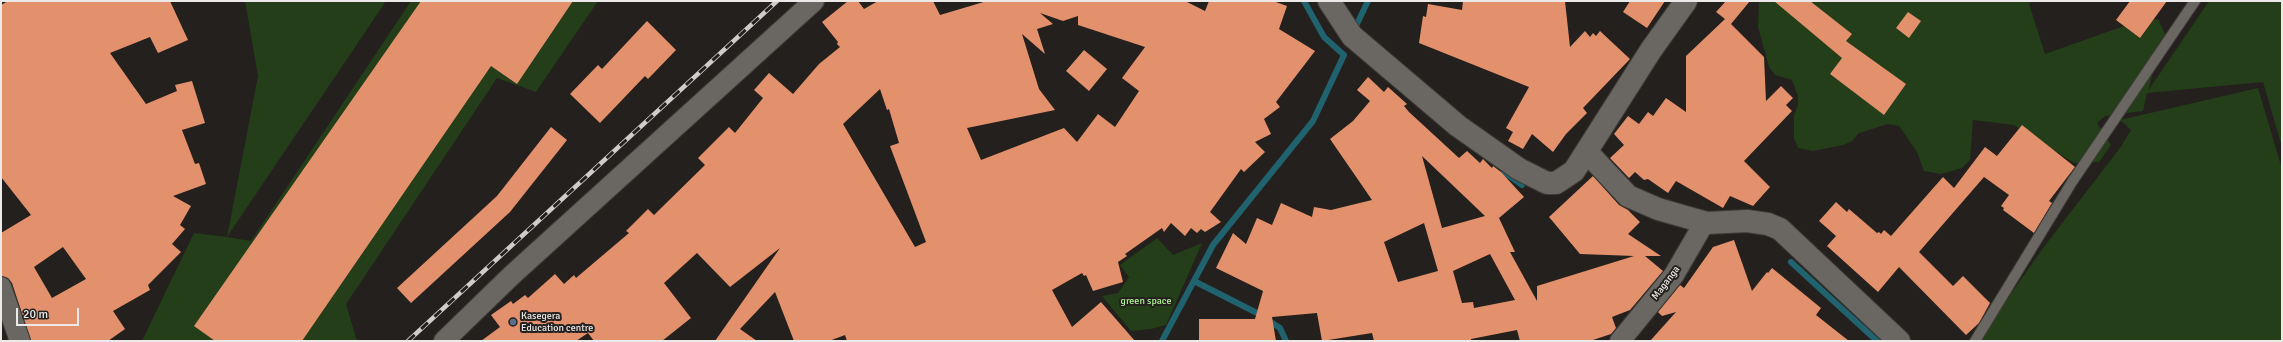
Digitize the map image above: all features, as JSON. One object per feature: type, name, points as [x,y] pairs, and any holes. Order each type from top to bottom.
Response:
[{"type":"street","points":[[444,341],[512,275],[814,1]]},
{"type":"street","points":[[1329,1],[1352,36],[1458,126],[1519,169],[1547,183],[1556,183],[1574,171],[1652,50],[1686,1]]},
{"type":"street","points":[[1587,152],[1628,196],[1658,209],[1707,223],[1747,221],[1768,224],[1780,229],[1900,341]]},
{"type":"street","name":"Maganga","points":[[1620,341],[1674,275],[1703,225],[1707,223]]},
{"type":"street","points":[[1,287],[20,341]]},
{"type":"lane","points":[[1975,341],[2072,182],[2195,1]]},
{"type":"green space","points":[[245,1],[386,1],[227,237],[258,76]]},
{"type":"green space","points":[[411,1],[598,1],[536,92],[497,78],[346,304],[357,341],[142,341],[194,233],[251,241]]},
{"type":"green space","points":[[1759,1],[2031,1],[2029,4],[2045,54],[2121,27],[2158,19],[2166,36],[2159,50],[2148,91],[2209,1],[2282,1],[2282,147],[2263,82],[2147,93],[2143,111],[2105,116],[2097,123],[2111,145],[2099,162],[2074,163],[2014,125],[1973,120],[1970,160],[1962,168],[1941,174],[1924,171],[1917,152],[1899,126],[1888,124],[1859,133],[1852,141],[1843,145],[1813,151],[1798,148],[1794,138],[1794,115],[1798,105],[1798,96],[1792,80],[1775,75],[1769,67],[1758,27]]},
{"type":"green space","points":[[2258,88],[2282,169],[2282,341],[1978,341],[2043,248],[2120,148],[2131,130],[2120,120]]},
{"type":"green space","name":"green space","points":[[1157,238],[1173,255],[1202,243],[1166,325],[1151,329],[1131,331],[1102,296],[1118,293],[1129,277],[1120,265]]},
{"type":"building","points":[[8,1],[170,1],[188,40],[158,53],[150,37],[110,53],[146,104],[177,91],[175,85],[192,81],[205,123],[182,130],[195,164],[199,163],[206,184],[173,196],[191,206],[180,225],[185,229],[172,244],[181,252],[148,285],[150,290],[113,311],[125,329],[108,341],[31,341],[12,283],[8,278],[1,276],[1,233],[31,215],[1,177],[1,5]],"holes":[[[63,247],[86,279],[52,298],[34,267]]]},
{"type":"building","points":[[421,1],[573,1],[517,84],[491,66],[302,341],[215,341],[194,326]]},
{"type":"building","points":[[848,1],[858,1],[864,9],[878,1],[933,1],[940,15],[987,1],[1185,1],[1205,11],[1209,1],[1273,1],[1287,6],[1279,29],[1315,51],[1276,102],[1280,107],[1264,119],[1271,134],[1255,142],[1265,152],[1244,172],[1241,169],[1210,212],[1221,222],[1205,232],[1201,229],[1197,233],[1191,228],[1185,236],[1171,223],[1164,232],[1162,228],[1125,254],[1127,256],[1118,262],[1123,282],[1093,291],[1086,275],[1084,276],[1082,273],[1052,290],[1072,327],[1101,302],[1135,341],[847,341],[845,335],[829,341],[794,341],[775,292],[740,329],[757,341],[715,341],[780,248],[730,287],[697,253],[664,283],[691,318],[662,341],[594,341],[588,333],[576,341],[481,341],[500,327],[491,315],[511,301],[513,304],[525,295],[528,298],[555,274],[564,284],[574,275],[576,278],[629,233],[626,231],[648,209],[654,215],[705,165],[698,158],[729,127],[735,133],[763,98],[754,90],[769,73],[793,94],[819,64],[840,47],[837,44],[838,42],[822,22]],"holes":[[[1040,13],[1063,21],[1078,16],[1078,25],[1145,47],[1122,78],[1139,91],[1115,127],[1098,114],[1077,142],[1064,128],[981,160],[967,128],[1055,110],[1039,89],[1022,34],[1045,54],[1037,29],[1053,24]],[[880,89],[887,110],[889,109],[899,143],[890,146],[926,242],[915,247],[843,124]]]},
{"type":"building","points":[[1463,1],[1565,1],[1570,47],[1585,31],[1590,37],[1593,33],[1596,36],[1600,31],[1630,59],[1583,108],[1587,113],[1566,134],[1553,152],[1532,134],[1523,149],[1508,141],[1513,132],[1506,128],[1529,87],[1419,43],[1423,16],[1426,17],[1428,4],[1462,10]]},
{"type":"building","points":[[1630,1],[1665,1],[1647,28],[1623,12]]},
{"type":"building","points":[[1726,1],[1750,1],[1731,24],[1764,57],[1766,101],[1781,86],[1793,98],[1786,105],[1792,111],[1744,161],[1770,187],[1753,206],[1730,196],[1723,208],[1676,181],[1668,193],[1648,179],[1644,180],[1635,172],[1629,178],[1610,158],[1624,145],[1614,134],[1628,116],[1639,124],[1648,112],[1653,116],[1666,98],[1686,112],[1686,56],[1725,19],[1716,12]]},
{"type":"building","points":[[1774,1],[1810,1],[1852,34],[1846,41],[1906,84],[1884,115],[1830,74],[1842,58]]},
{"type":"building","points":[[2130,1],[2167,1],[2140,38],[2116,20]]},
{"type":"building","points":[[1908,12],[1921,21],[1909,38],[1896,28]]},
{"type":"building","points":[[647,21],[676,50],[648,79],[645,76],[600,123],[570,94],[598,65],[602,69]]},
{"type":"building","points":[[1084,50],[1107,69],[1089,91],[1066,71]]},
{"type":"building","points":[[1368,77],[1384,92],[1388,87],[1407,104],[1404,106],[1409,112],[1459,158],[1467,151],[1480,163],[1483,159],[1492,168],[1493,166],[1501,172],[1524,197],[1499,218],[1515,252],[1510,252],[1537,301],[1537,286],[1634,256],[1580,254],[1549,217],[1593,176],[1619,205],[1628,210],[1640,222],[1628,234],[1661,256],[1645,256],[1663,271],[1630,310],[1612,317],[1616,328],[1611,334],[1590,341],[1520,341],[1517,330],[1471,339],[1471,341],[1374,341],[1372,333],[1322,341],[1317,313],[1272,317],[1276,341],[1199,341],[1199,319],[1255,319],[1263,291],[1216,268],[1233,233],[1246,244],[1257,218],[1272,225],[1281,203],[1312,217],[1314,207],[1331,210],[1372,200],[1330,139],[1353,121],[1370,101],[1357,90]],"holes":[[[1422,156],[1485,216],[1442,228]],[[1424,223],[1438,271],[1398,282],[1384,242]],[[1490,254],[1515,300],[1474,308],[1473,302],[1462,303],[1453,271]]]},
{"type":"building","points":[[2022,125],[2075,167],[2049,201],[2052,203],[2034,233],[2003,210],[2004,208],[2001,206],[2009,195],[1984,177],[1919,252],[1953,286],[1963,276],[1990,303],[1979,323],[1966,335],[1899,267],[1878,292],[1827,246],[1836,236],[1819,221],[1836,202],[1847,212],[1849,209],[1877,233],[1879,232],[1881,234],[1884,230],[1891,236],[1943,177],[1954,188],[1985,147],[1997,156]]},
{"type":"building","points":[[551,127],[567,140],[510,212],[411,303],[397,288],[497,196]]},
{"type":"building","points":[[1734,240],[1752,291],[1772,268],[1821,308],[1816,315],[1849,341],[1650,341],[1676,312],[1662,316],[1658,312],[1680,285],[1684,288],[1713,247]]},
{"type":"waterway","points":[[1162,341],[1213,245],[1313,121],[1344,55],[1324,37],[1304,1]]},
{"type":"waterway","points":[[1356,26],[1368,1]]},
{"type":"waterway","points":[[1504,172],[1522,185]]},
{"type":"waterway","points":[[1791,262],[1877,341]]},
{"type":"waterway","points":[[1194,281],[1257,313],[1280,328],[1286,341]]},
{"type":"railway","points":[[408,341],[777,1]]},
{"type":"place","name":"Kasegera Education centre","points":[[513,322]]}]
